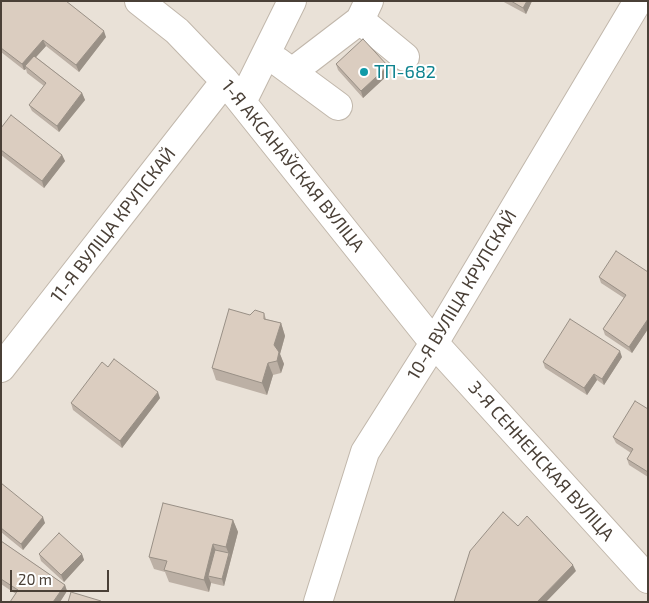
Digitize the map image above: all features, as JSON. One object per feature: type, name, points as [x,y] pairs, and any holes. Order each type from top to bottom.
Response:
[{"type":"street","name":"1-Я АКСАНАЎСКАЯ ВУЛІЦА","points":[[139,1],[177,31],[225,81],[434,343]]},
{"type":"street","points":[[242,102],[292,1]]},
{"type":"street","name":"10-Я ВУЛІЦА КРУПСКАЙ","points":[[318,602],[365,452],[434,343],[638,1]]},
{"type":"street","points":[[292,72],[365,10],[405,57]]},
{"type":"street","points":[[266,53],[338,106]]},
{"type":"street","name":"11-Я ВУЛІЦА КРУПСКАЙ","points":[[1,368],[225,81]]},
{"type":"street","name":"3-Я СЕННЕНСКАЯ ВУЛІЦА","points":[[434,343],[648,579]]},
{"type":"shaded area","points":[[1,1],[648,1],[648,602],[1,602]]},
{"type":"building","points":[[1,1],[66,1],[104,31],[76,65],[43,40],[22,64],[1,48]]},
{"type":"building","points":[[511,1],[527,1],[523,8]]},
{"type":"building","name":"ТП-682","points":[[363,39],[388,66],[361,91],[336,64]]},
{"type":"building","points":[[34,56],[82,93],[57,126],[29,105],[46,83],[25,66]]},
{"type":"building","points":[[11,115],[62,155],[42,181],[1,150],[1,128]]},
{"type":"building","points":[[616,251],[648,272],[648,319],[629,347],[603,329],[626,295],[599,277]]},
{"type":"building","points":[[229,309],[250,315],[255,310],[264,313],[264,319],[281,323],[274,345],[279,352],[277,361],[268,363],[262,383],[212,368]]},
{"type":"building","points":[[570,319],[620,351],[602,379],[594,374],[584,388],[543,362]]},
{"type":"building","points":[[114,359],[158,392],[120,441],[71,403],[102,362],[108,367]]},
{"type":"building","points":[[635,401],[648,409],[648,472],[627,459],[633,449],[613,437]]},
{"type":"building","points":[[1,483],[43,517],[21,544],[1,528]]},
{"type":"building","points":[[163,503],[233,520],[226,547],[213,544],[204,580],[164,570],[167,561],[149,557]]},
{"type":"building","points":[[503,512],[518,526],[527,516],[573,565],[537,602],[454,602],[470,551]]},
{"type":"building","points":[[59,533],[82,554],[61,575],[39,554]]},
{"type":"building","points":[[1,541],[65,585],[53,602],[10,602],[18,590],[1,579]]},
{"type":"building","points":[[215,550],[229,553],[222,579],[208,576]]},
{"type":"building","points":[[71,592],[101,601],[101,602],[68,602]]},
{"type":"place","name":"ТП-682","points":[[364,72]]}]
